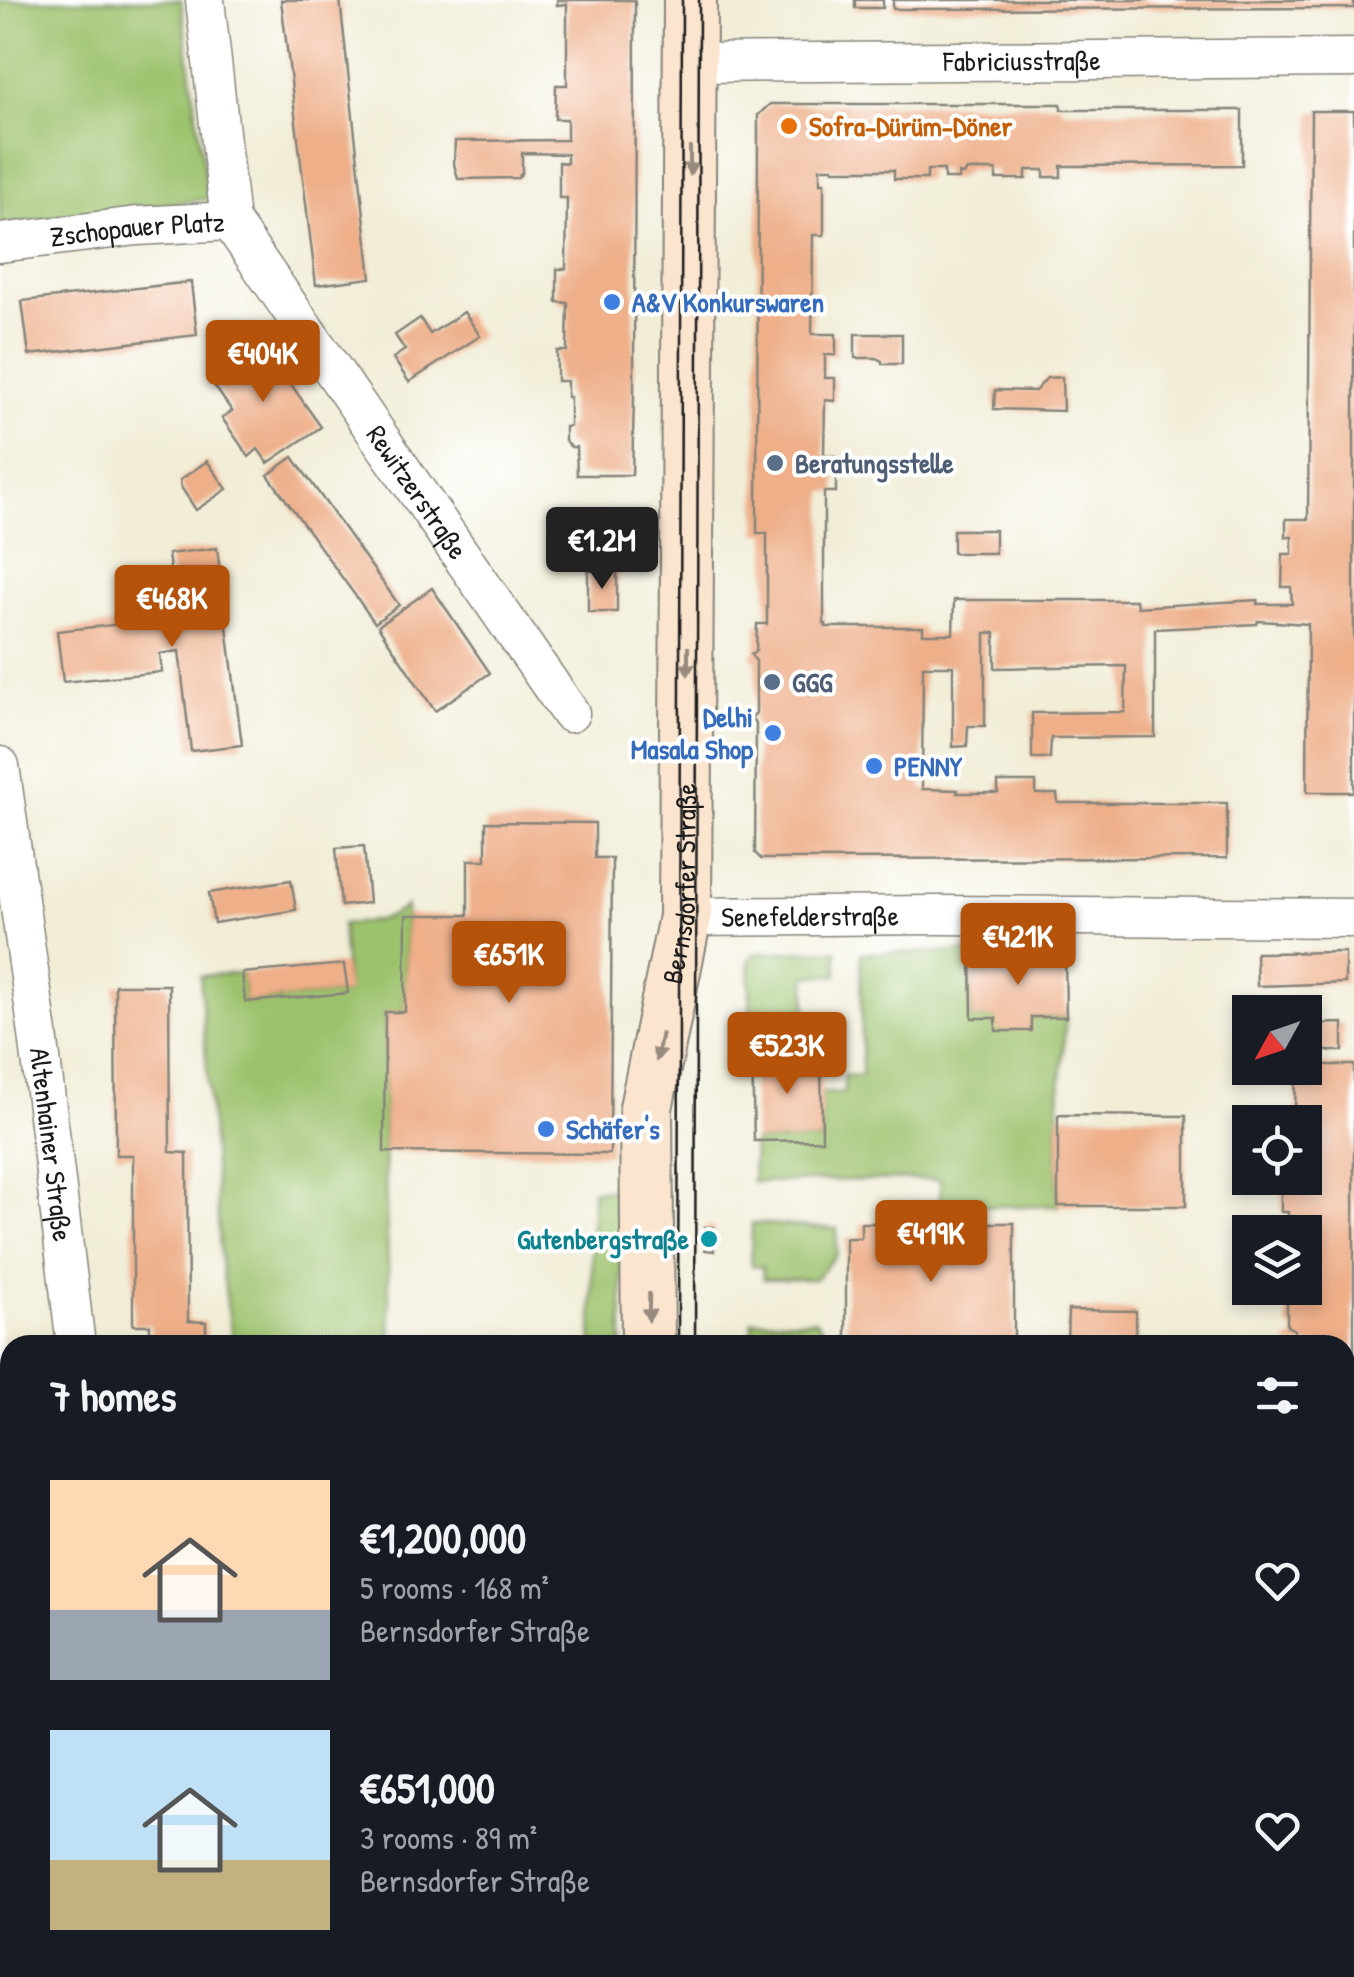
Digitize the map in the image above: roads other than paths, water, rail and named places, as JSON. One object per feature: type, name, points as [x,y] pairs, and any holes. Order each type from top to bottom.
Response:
[{"type":"street","name":"Zschopauer Platz","points":[[0,243],[137,226],[230,221],[205,0]]},
{"type":"street","name":"Bernsdorfer Straße","points":[[648,1335],[646,1108],[685,917],[690,0]]},
{"type":"street","name":"Fabriciusstraße","points":[[690,64],[1354,58]]},
{"type":"street","name":"Rewitzerstraße","points":[[230,221],[570,713]]},
{"type":"street","name":"Altenhainer Straße","points":[[0,766],[15,985],[74,1335]]},
{"type":"street","name":"Senefelderstraße","points":[[685,917],[1354,918]]},
{"type":"tram line","points":[[678,1335],[682,0]]},
{"type":"tram line","points":[[695,1335],[699,0]]},
{"type":"place","name":"Sofra-Dürüm-Döner","points":[[789,126]]},
{"type":"place","name":"A&V Konkurswaren","points":[[612,302]]},
{"type":"place","name":"Beratungsstelle","points":[[775,463]]},
{"type":"place","name":"GGG","points":[[772,682]]},
{"type":"place","name":"Delhi Masala Shop","points":[[773,733]]},
{"type":"place","name":"PENNY","points":[[874,766]]},
{"type":"place","name":"Schäfer's","points":[[546,1129]]},
{"type":"place","name":"Gutenbergstraße","points":[[709,1239]]}]
